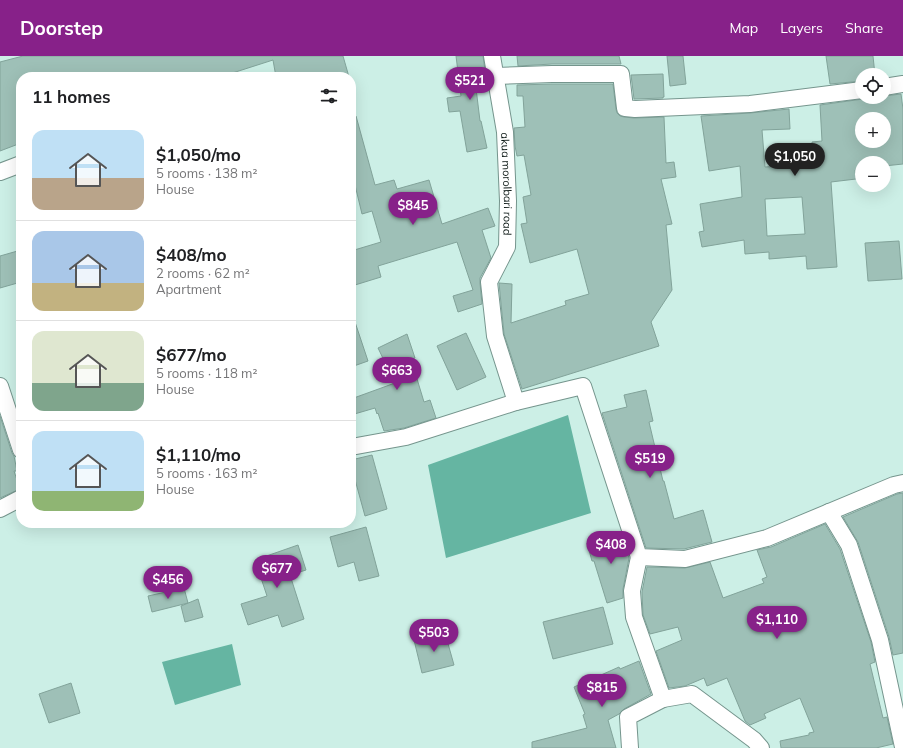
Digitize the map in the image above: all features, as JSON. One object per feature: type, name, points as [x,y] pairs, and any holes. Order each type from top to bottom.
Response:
[{"type":"street","name":"akua morolbari road","points":[[492,56],[505,132],[508,201],[507,247],[489,282],[495,336],[516,402]]},
{"type":"street","points":[[496,76],[621,74],[625,108],[636,109],[750,104],[855,91]]},
{"type":"street","points":[[891,86],[903,84]]},
{"type":"street","points":[[0,172],[16,166]]},
{"type":"street","points":[[0,386],[16,435]]},
{"type":"street","points":[[356,446],[406,437],[516,402],[583,386],[639,557],[632,591],[634,617],[663,699]]},
{"type":"street","points":[[639,557],[685,559],[767,538],[894,485],[903,484]]},
{"type":"street","points":[[0,509],[16,501]]},
{"type":"street","points":[[829,512],[849,545],[880,640],[903,747]]},
{"type":"street","points":[[630,748],[628,716],[663,699],[692,694],[754,740],[761,748]]},
{"type":"shaded area","points":[[568,415],[591,513],[446,558],[428,465]]},
{"type":"shaded area","points":[[232,644],[241,685],[175,705],[162,662]]},
{"type":"building","points":[[23,56],[343,56],[348,72],[275,72],[273,60],[236,72],[16,72],[16,145],[0,151],[0,62]]},
{"type":"building","points":[[456,56],[483,56],[486,78],[475,80],[480,121],[487,148],[467,152],[460,111],[449,112],[447,98],[461,96]]},
{"type":"building","points":[[517,56],[619,56],[621,64],[552,64],[518,66]]},
{"type":"building","points":[[667,56],[683,56],[686,84],[670,86]]},
{"type":"building","points":[[826,56],[873,56],[874,68],[855,68],[855,82],[830,84]]},
{"type":"building","points":[[663,74],[663,98],[634,99],[631,75]]},
{"type":"building","points":[[613,84],[616,109],[620,116],[634,118],[664,117],[666,163],[674,162],[676,177],[661,179],[672,224],[666,225],[672,290],[651,322],[659,346],[522,389],[504,334],[499,283],[512,284],[511,323],[566,305],[565,301],[589,294],[577,249],[530,263],[521,224],[527,223],[523,197],[531,195],[524,155],[517,156],[515,146],[514,128],[525,127],[523,96],[517,96],[517,85]]},
{"type":"building","points":[[901,94],[903,109],[903,164],[891,165],[891,156],[855,156],[855,179],[831,182],[837,267],[807,269],[806,256],[769,259],[769,252],[745,254],[744,240],[702,247],[699,232],[704,231],[700,204],[742,197],[740,166],[709,171],[701,116],[789,109],[790,129],[762,130],[765,167],[814,164],[812,142],[822,141],[820,105],[855,100],[855,104],[891,104],[891,95]],"holes":[[[802,197],[805,234],[767,236],[765,199]]]},
{"type":"building","points":[[356,116],[375,185],[394,180],[397,189],[429,180],[442,224],[488,208],[495,226],[482,230],[491,258],[480,278],[482,304],[458,312],[453,296],[473,290],[457,242],[378,266],[381,277],[356,285],[356,250],[381,242],[372,211],[362,214],[356,189]]},
{"type":"building","points":[[899,241],[902,279],[868,281],[865,243]]},
{"type":"building","points":[[16,251],[16,283],[0,288],[0,256]]},
{"type":"building","points":[[356,325],[368,361],[356,365]]},
{"type":"building","points":[[466,333],[486,377],[457,390],[437,346]]},
{"type":"building","points":[[407,334],[415,358],[411,359],[424,402],[430,400],[436,418],[404,428],[384,431],[375,408],[356,414],[356,397],[395,383],[378,348]]},
{"type":"building","points":[[646,390],[653,421],[649,422],[674,519],[703,510],[712,542],[684,549],[646,548],[602,413],[627,407],[624,395]]},
{"type":"building","points":[[0,416],[14,456],[16,466],[16,471],[14,471],[16,477],[16,491],[0,498]]},
{"type":"building","points":[[372,455],[387,509],[365,516],[356,483],[356,459]]},
{"type":"building","points":[[903,493],[903,653],[893,655],[889,637],[858,542],[843,517],[897,494]]},
{"type":"building","points":[[825,524],[840,549],[871,642],[875,662],[870,664],[883,718],[887,717],[893,744],[876,748],[781,748],[780,741],[809,735],[809,733],[814,732],[800,698],[764,714],[766,718],[750,725],[745,721],[727,678],[707,686],[704,678],[685,686],[669,688],[656,651],[682,640],[678,627],[650,634],[643,615],[642,592],[647,567],[685,568],[710,562],[723,598],[764,583],[762,579],[767,577],[757,550],[771,547]]},
{"type":"building","points":[[366,527],[379,576],[359,581],[354,562],[338,567],[330,537]]},
{"type":"building","points":[[621,534],[629,558],[623,589],[623,598],[607,603],[587,543]]},
{"type":"building","points":[[298,545],[306,570],[290,575],[304,619],[282,627],[278,615],[248,625],[241,604],[267,596],[255,560]]},
{"type":"building","points":[[184,588],[188,603],[152,612],[148,596]]},
{"type":"building","points":[[198,599],[203,617],[185,622],[181,606]]},
{"type":"building","points":[[603,607],[613,644],[553,659],[543,622]]},
{"type":"building","points":[[445,633],[454,665],[422,673],[414,640]]},
{"type":"building","points":[[639,661],[651,694],[608,720],[616,748],[532,748],[532,742],[587,728],[583,715],[585,714],[574,687],[619,667],[620,669]]},
{"type":"building","points":[[71,683],[80,713],[49,723],[39,694]]}]
